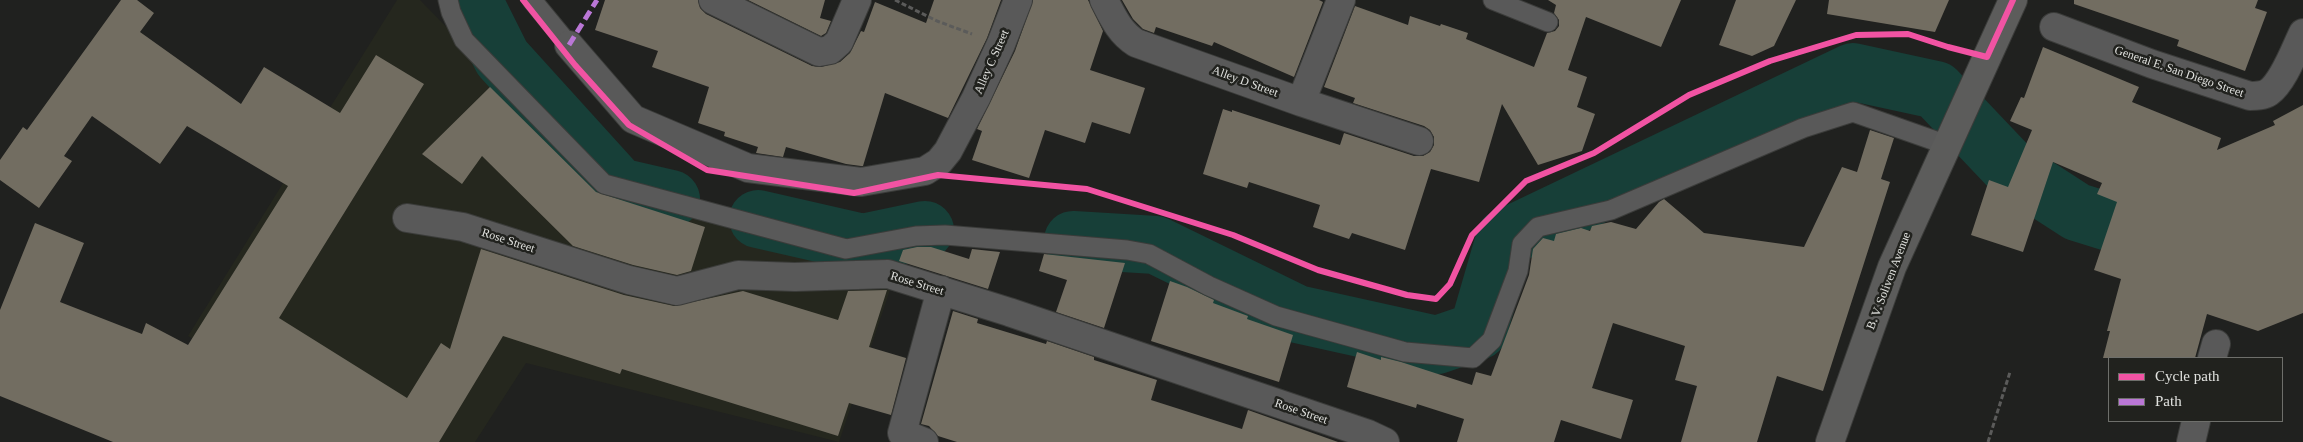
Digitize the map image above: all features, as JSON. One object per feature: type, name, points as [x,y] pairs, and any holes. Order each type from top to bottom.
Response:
[{"type":"main road","name":"B. V. Soliven Avenue","points":[[1830,442],[1892,267],[2013,0]]},
{"type":"street","points":[[713,0],[819,52],[830,50],[839,42],[857,0]]},
{"type":"street","name":"Alley C Street","points":[[569,46],[633,119],[748,168],[830,180],[861,182],[925,170],[939,162],[948,151],[964,123],[1001,44],[1018,0]]},
{"type":"street","name":"Alley D Street","points":[[1104,0],[1117,27],[1136,43],[1301,102],[1419,141]]},
{"type":"street","points":[[1301,102],[1341,0]]},
{"type":"street","name":"General E. San Diego Street","points":[[2054,27],[2152,64],[2250,96],[2264,94],[2275,85],[2303,33]]},
{"type":"street","name":"Rose Street","points":[[407,218],[463,227],[629,280],[677,291],[738,275],[795,277],[888,274],[1010,312],[1368,434],[1385,442]]},
{"type":"street","points":[[924,442],[902,433],[941,290]]},
{"type":"street","points":[[2191,442],[2196,422]]},
{"type":"lane","points":[[448,0],[451,12],[464,40],[604,184],[846,249],[916,236],[946,236],[1127,250],[1149,254],[1208,286],[1276,316],[1405,352],[1425,355],[1473,358],[1492,340],[1518,272],[1522,244],[1538,227],[1611,210],[1803,128],[1852,112],[1952,135]]},
{"type":"lane","points":[[532,0],[569,46]]},
{"type":"lane","points":[[1493,0],[1548,22]]},
{"type":"path","points":[[896,0],[937,21],[1001,44]]},
{"type":"path","points":[[1988,442],[2010,372]]},
{"type":"shaded area","points":[[397,0],[420,0],[601,185],[892,284],[839,442],[526,363],[475,442],[362,442],[188,336]]},
{"type":"building","points":[[121,0],[137,0],[154,13],[140,32],[241,104],[264,67],[340,113],[376,55],[424,84],[279,318],[407,398],[441,343],[450,349],[481,249],[624,295],[674,306],[743,291],[838,320],[848,291],[887,290],[869,347],[906,358],[891,415],[849,403],[838,436],[622,369],[620,374],[503,336],[439,442],[113,442],[0,396],[0,310],[35,223],[84,243],[60,302],[142,334],[146,323],[188,345],[288,186],[187,126],[160,164],[92,116],[64,156],[72,161],[39,208],[0,180],[0,160],[23,127],[27,130]]},
{"type":"building","points":[[605,0],[698,0],[700,8],[706,14],[812,66],[821,67],[840,62],[850,53],[861,31],[864,32],[875,2],[926,23],[934,0],[1001,0],[987,38],[948,118],[885,93],[863,166],[861,166],[846,164],[786,147],[783,157],[756,153],[758,147],[724,136],[725,132],[698,123],[709,87],[652,67],[658,51],[595,30]]},
{"type":"building","points":[[748,0],[825,0],[820,18],[831,21],[826,33],[821,36]]},
{"type":"building","points":[[1033,0],[1088,0],[1103,31],[1090,70],[1145,88],[1130,134],[1092,122],[1085,143],[1045,130],[1029,178],[972,160],[982,131],[977,129],[1015,51]]},
{"type":"building","points":[[1122,0],[1319,0],[1323,2],[1294,77],[1214,42],[1212,46],[1156,27],[1154,33],[1143,29],[1133,19]]},
{"type":"building","points":[[1548,0],[1681,0],[1661,47],[1586,17],[1568,70],[1587,77],[1577,107],[1595,114],[1582,151],[1538,165],[1502,104],[1479,182],[1431,169],[1405,250],[1352,233],[1349,239],[1313,227],[1320,205],[1249,182],[1247,188],[1203,174],[1223,109],[1232,112],[1232,110],[1340,145],[1344,133],[1414,156],[1423,156],[1430,152],[1434,145],[1434,137],[1430,130],[1424,126],[1353,103],[1355,98],[1324,87],[1355,6],[1408,25],[1410,16],[1468,33],[1466,39],[1534,67],[1547,33],[1555,31],[1559,26],[1559,20],[1554,13],[1556,5]]},
{"type":"building","points":[[1736,0],[1796,0],[1774,46],[1752,56],[1719,45]]},
{"type":"building","points":[[1829,0],[1949,0],[1935,32],[1827,14]]},
{"type":"building","points":[[2074,0],[2258,0],[2255,8],[2267,12],[2245,71],[2177,46],[2179,40],[2074,4]]},
{"type":"building","points":[[2043,47],[2139,87],[2132,102],[2221,138],[2217,150],[2275,125],[2273,121],[2303,105],[2303,313],[2258,331],[2207,314],[2195,357],[2103,358],[2110,331],[2107,331],[2121,279],[2094,270],[2117,202],[2097,194],[2102,183],[2053,162],[2023,252],[1971,235],[1989,180],[2008,187],[2032,130],[2010,121],[2021,97],[2024,98]]},
{"type":"building","points":[[490,87],[596,192],[705,227],[691,271],[677,275],[633,265],[573,246],[482,156],[462,184],[422,154]]},
{"type":"building","points":[[1870,130],[1894,138],[1881,179],[1890,182],[1823,391],[1777,376],[1757,442],[1681,442],[1697,386],[1675,380],[1685,346],[1613,323],[1592,388],[1633,400],[1621,439],[1561,420],[1554,442],[1457,442],[1464,419],[1417,404],[1416,408],[1347,387],[1357,352],[1381,360],[1381,357],[1401,362],[1472,385],[1476,372],[1491,376],[1529,275],[1533,249],[1543,238],[1554,241],[1556,234],[1581,228],[1590,231],[1592,226],[1611,222],[1636,229],[1659,202],[1664,199],[1704,233],[1804,247],[1842,167],[1857,172]]},
{"type":"building","points":[[931,247],[969,259],[972,249],[1000,252],[988,289],[899,261],[903,250]]},
{"type":"building","points":[[1044,254],[1125,263],[1104,328],[1056,312],[1067,280],[1039,271]]},
{"type":"building","points":[[1170,281],[1214,300],[1213,303],[1248,316],[1247,319],[1293,335],[1279,382],[1151,341]]},
{"type":"building","points":[[953,311],[978,319],[977,323],[1046,344],[1047,341],[1094,357],[1094,360],[1157,380],[1151,400],[1242,429],[1248,410],[1338,442],[957,442],[938,436],[929,426],[921,424]]},
{"type":"waterway","points":[[473,0],[502,58],[619,187],[671,199]]},
{"type":"waterway","points":[[1073,240],[1156,245],[1297,314],[1437,345],[1478,331],[1505,238],[1853,72],[1936,90],[2012,170],[2077,212],[2164,239],[2303,241]]},
{"type":"waterway","points":[[758,219],[863,243],[925,230]]},
{"type":"marked path","points":[[569,45],[597,0]]},
{"type":"cycle path","points":[[523,0],[575,65],[629,125],[707,170],[854,193],[938,175],[1087,189],[1233,235],[1318,270],[1407,295],[1436,299],[1450,284],[1472,235],[1526,181],[1594,153],[1689,95],[1770,61],[1856,35],[1908,34],[1987,57],[2013,0]]}]
